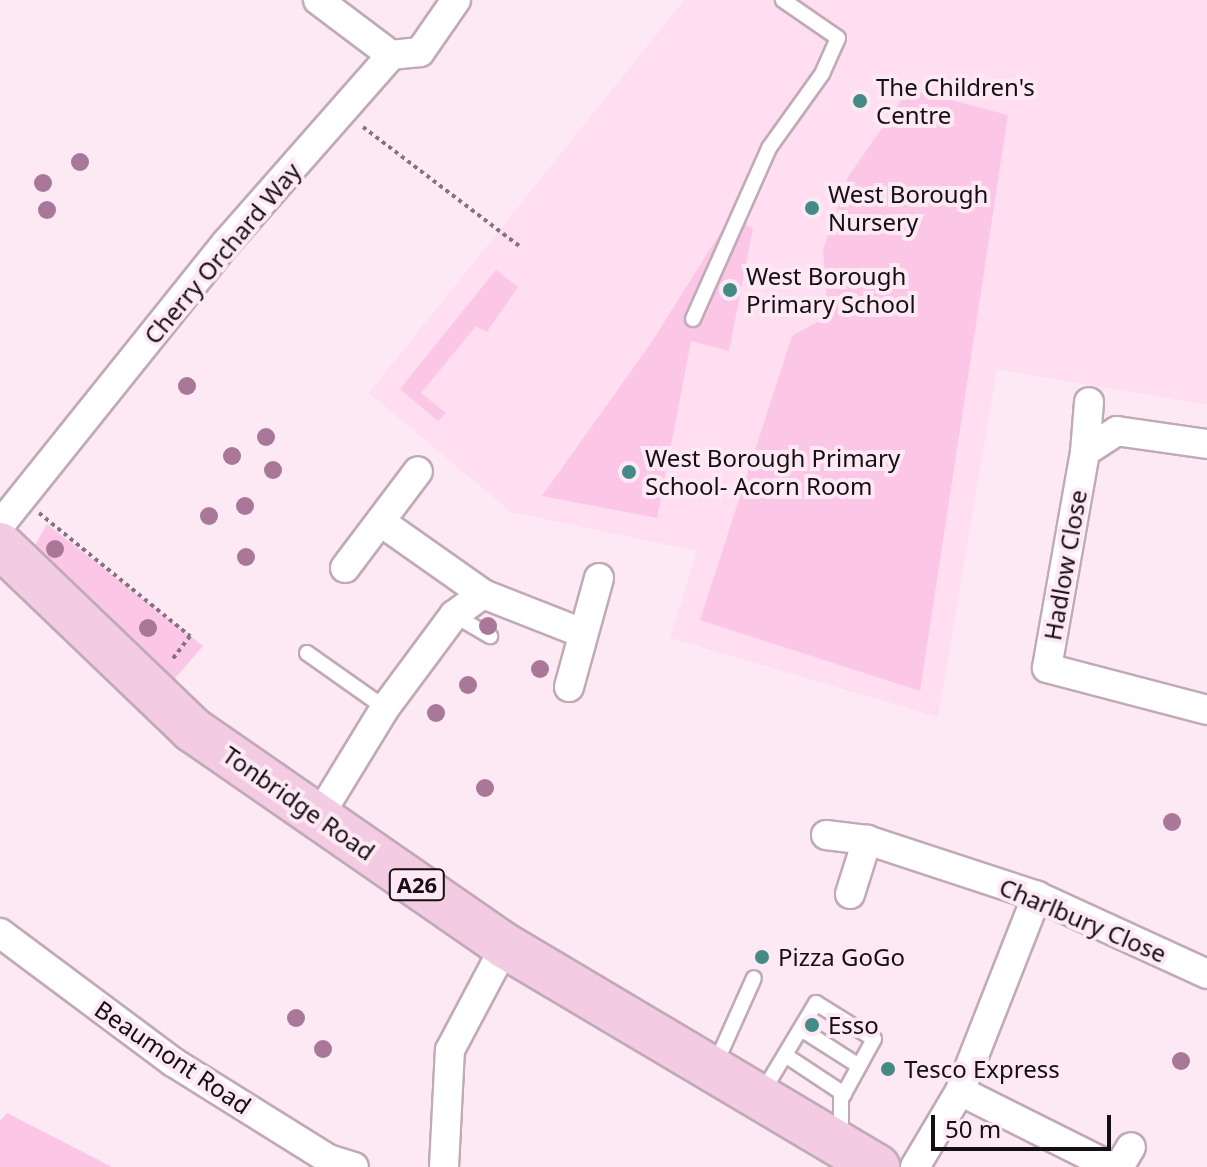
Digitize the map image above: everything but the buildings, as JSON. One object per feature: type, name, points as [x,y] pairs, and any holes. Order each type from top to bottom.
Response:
[{"type":"main road","name":"Tonbridge Road","points":[[0,545],[147,692],[193,730],[505,946],[877,1167]]},
{"type":"street","points":[[318,0],[391,55],[420,52],[456,0]]},
{"type":"street","name":"Cherry Orchard Way","points":[[0,525],[227,242],[391,55]]},
{"type":"street","name":"Hadlow Close","points":[[1089,402],[1085,452],[1047,668],[1204,700]]},
{"type":"street","points":[[1085,452],[1117,431],[1207,444]]},
{"type":"street","points":[[345,568],[418,471]]},
{"type":"street","points":[[381,522],[483,594],[582,633]]},
{"type":"street","points":[[569,687],[599,578]]},
{"type":"street","points":[[319,816],[385,708],[454,615],[483,594]]},
{"type":"street","name":"Charlbury Close","points":[[826,835],[867,840],[1037,896],[1207,974]]},
{"type":"street","points":[[850,894],[867,840]]},
{"type":"street","points":[[915,1167],[960,1091],[1037,896]]},
{"type":"street","name":"Beaumont Road","points":[[0,933],[173,1062],[336,1164]]},
{"type":"street","points":[[444,1167],[450,1050],[505,946]]},
{"type":"street","points":[[960,1091],[1121,1160]]},
{"type":"lane","points":[[693,319],[769,148],[822,74],[838,38],[783,0]]},
{"type":"lane","points":[[454,615],[490,636]]},
{"type":"lane","points":[[307,653],[385,708]]},
{"type":"lane","points":[[713,1069],[754,978]]},
{"type":"lane","points":[[760,1097],[816,1003],[874,1039],[844,1094],[840,1145]]},
{"type":"lane","points":[[801,1029],[859,1066]]},
{"type":"lane","points":[[785,1055],[844,1094]]},
{"type":"path","points":[[342,111],[522,248]]},
{"type":"path","points":[[26,496],[47,524],[190,636],[147,692]]},
{"type":"shaded area","name":"West Borough Primary School","points":[[684,0],[1207,0],[1207,405],[997,369],[938,717],[670,638],[697,551],[511,512],[369,393]]},
{"type":"shaded area","points":[[909,89],[1008,115],[920,691],[700,620],[792,336],[828,316],[823,250],[848,177]]},
{"type":"shaded area","points":[[729,219],[753,228],[729,351],[691,341],[657,518],[542,496],[651,343]]},
{"type":"shaded area","points":[[496,270],[518,287],[487,332],[476,326],[421,393],[446,413],[438,421],[400,389]]},
{"type":"shaded area","points":[[47,524],[203,646],[163,692],[31,552]]},
{"type":"shaded area","points":[[7,1113],[112,1167],[0,1167],[0,1121]]},
{"type":"place","name":"The Children's Centre","points":[[860,101]]},
{"type":"place","name":"West Borough Nursery","points":[[812,208]]},
{"type":"place","name":"West Borough Primary School","points":[[730,290]]},
{"type":"place","name":"West Borough Primary School- Acorn Room","points":[[629,472]]},
{"type":"place","name":"Pizza GoGo","points":[[762,957]]},
{"type":"place","name":"Esso","points":[[812,1025]]},
{"type":"place","name":"Tesco Express","points":[[888,1069]]}]
